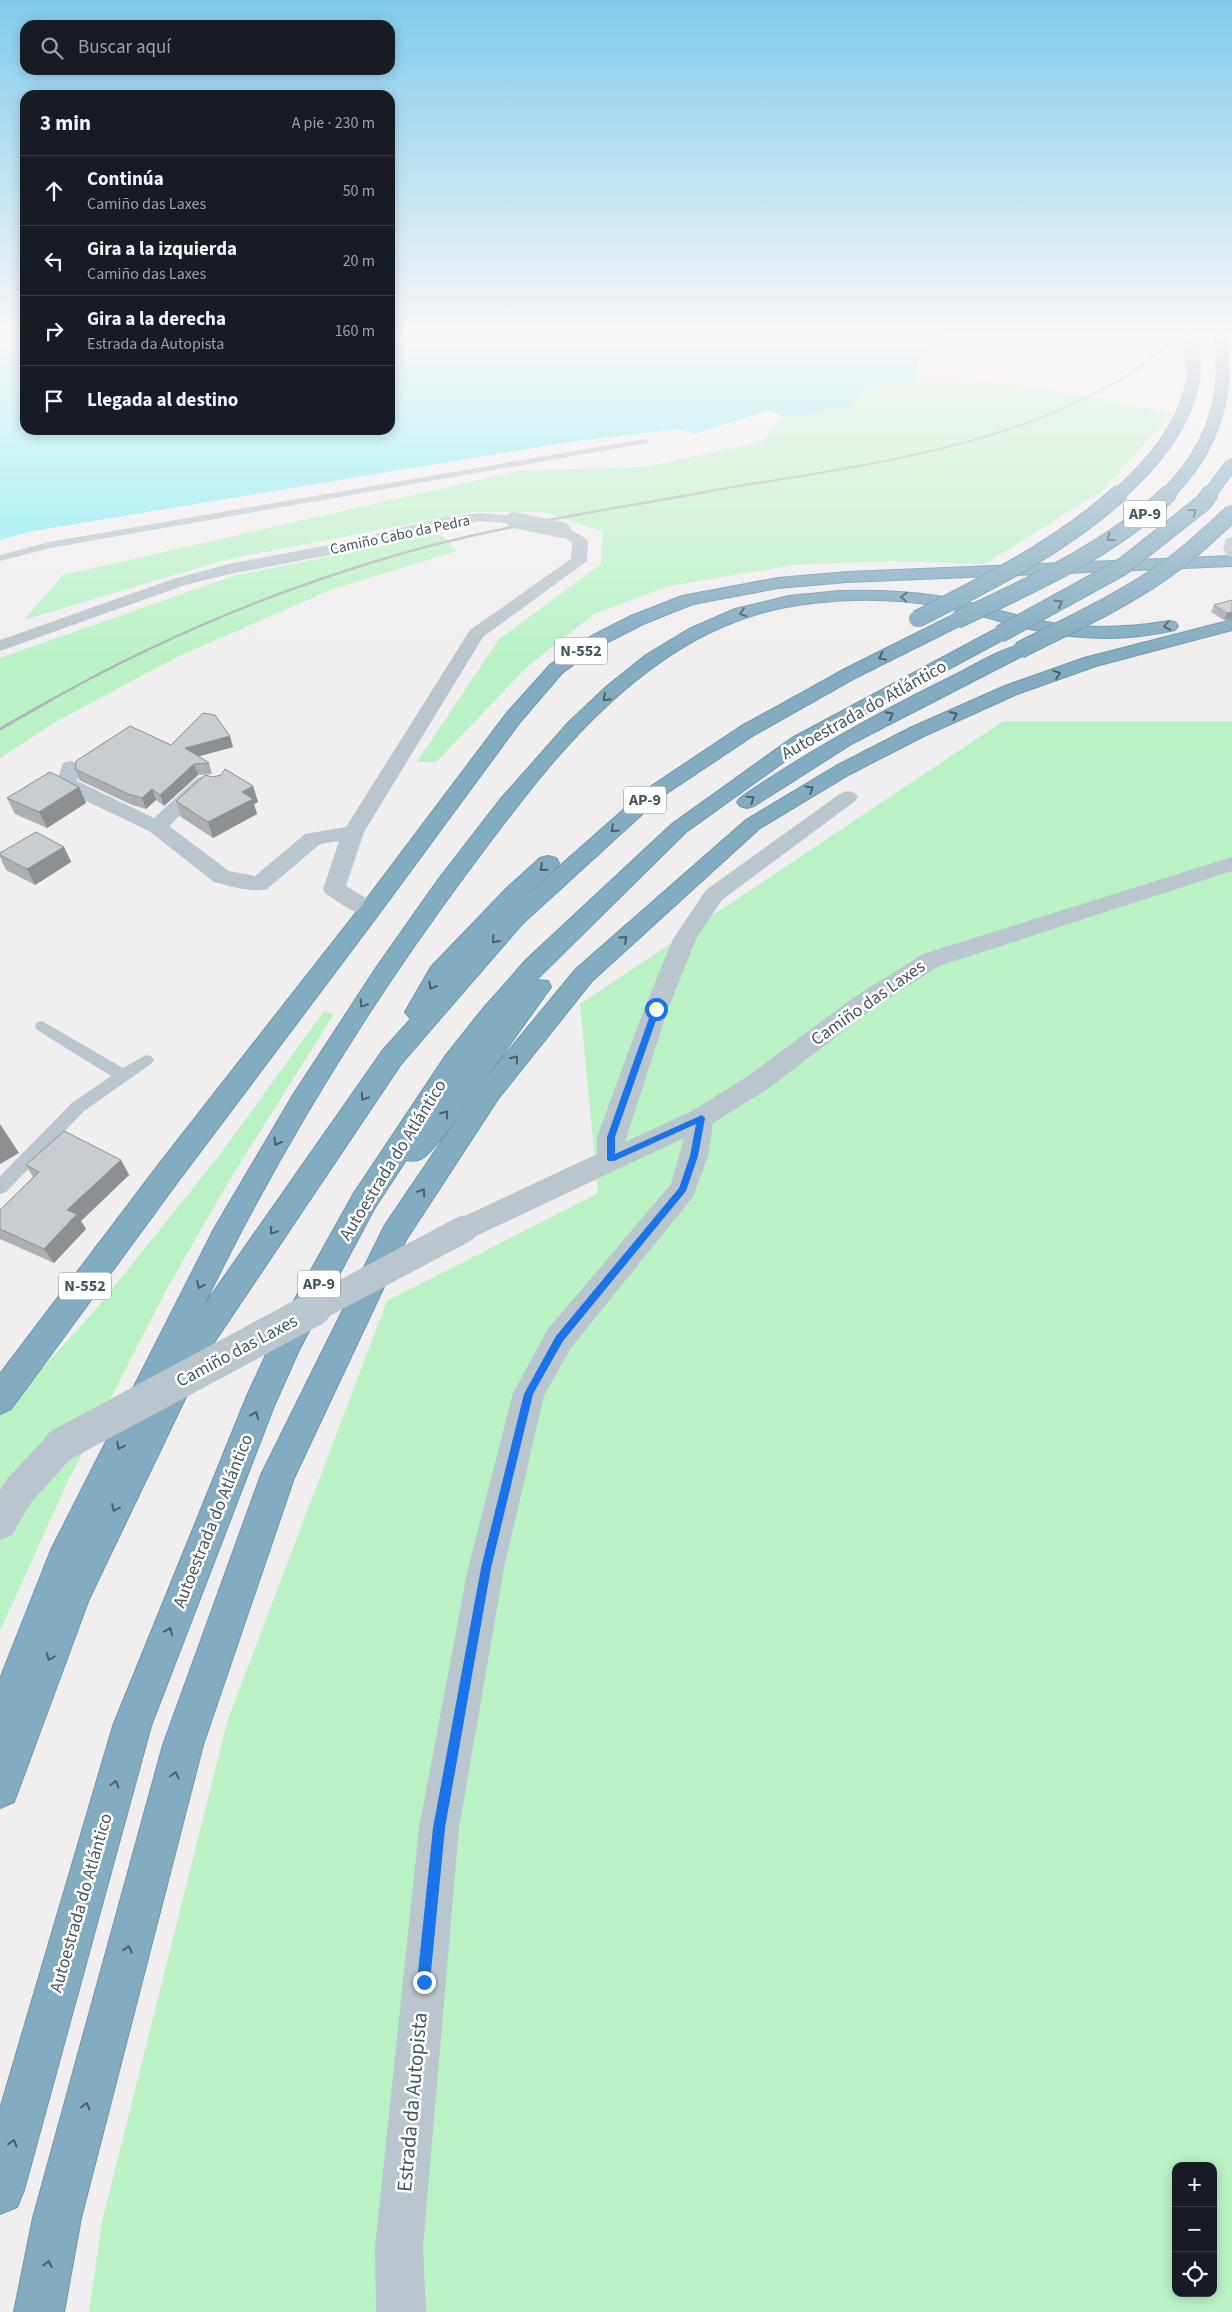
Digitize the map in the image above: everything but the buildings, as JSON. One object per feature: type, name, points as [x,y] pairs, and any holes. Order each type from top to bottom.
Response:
[{"type":"highway","points":[[392,1057],[439,973],[514,893],[589,828],[686,754],[747,714],[823,669],[1055,548],[1099,519],[1142,485],[1176,448],[1181,439]]},
{"type":"highway","name":"Autoestrada do Atlántico","points":[[0,1788],[74,1592],[196,1344],[392,1057],[514,919],[654,792],[747,731],[851,673],[1024,589],[1087,553],[1153,509],[1185,479],[1213,439]]},
{"type":"highway","name":"Autoestrada do Atlántico","points":[[0,2190],[132,1726],[258,1406],[287,1344],[364,1201],[455,1062],[534,966],[679,828],[799,742],[1010,642],[1122,567],[1203,503],[1232,464]]},
{"type":"highway","points":[[1010,642],[1122,597],[1190,552],[1232,513]]},
{"type":"highway","name":"N-552","points":[[0,1400],[169,1172],[370,910],[513,718],[556,670],[612,632],[668,607],[719,593],[811,579],[1232,561]]},
{"type":"highway","points":[[0,1731],[61,1566],[221,1242],[294,1112],[390,963],[495,818],[547,757],[605,698],[654,658],[702,629],[744,612],[792,602],[848,596],[905,597],[943,602],[1048,628],[1098,633],[1154,629],[1232,613]]},
{"type":"highway","points":[[39,2312],[57,2218],[183,1745],[278,1475],[395,1233],[489,1092],[584,975],[753,824],[843,770],[917,732],[1011,690],[1090,662],[1232,625]]},
{"type":"highway","name":"N-552","points":[[0,1371],[169,1172]]},
{"type":"street","name":"Camiño Cabo da Pedra","points":[[0,646],[179,582],[229,569],[339,548],[445,522],[481,517],[514,520],[562,530],[580,541],[579,561],[476,634],[353,832],[334,890],[370,910]]},
{"type":"street","points":[[70,767],[66,784],[156,827],[222,877],[260,884],[313,839],[353,832]]},
{"type":"street","points":[[156,827],[206,780],[218,785]]},
{"type":"street","points":[[611,1159],[611,1137],[656,1009],[685,939],[714,895],[848,797]]},
{"type":"street","name":"Camiño das Laxes","points":[[0,1523],[18,1492],[62,1445],[464,1229],[702,1118],[760,1081],[862,1004],[931,960],[1232,864]]},
{"type":"street","name":"Estrada da Autopista","points":[[401,2312],[399,2247],[439,1828],[486,1568],[528,1394],[559,1338],[683,1189],[694,1156],[702,1118]]},
{"type":"lane","points":[[0,558],[49,545],[644,440]]},
{"type":"lane","points":[[1232,540],[1228,549],[1232,556]]},
{"type":"lane","points":[[42,1026],[123,1076]]},
{"type":"lane","points":[[0,1187],[78,1107],[146,1060]]},
{"type":"green space","points":[[765,439],[1149,439],[1101,491],[985,564],[890,561],[794,565],[669,586],[594,614],[528,666],[436,762],[417,762],[499,639],[601,564],[602,531],[543,512],[472,512],[224,560],[24,620],[63,575],[518,471],[645,467],[763,441]]},
{"type":"green space","points":[[440,534],[457,551],[333,589],[181,655],[57,721],[0,758],[0,658],[233,576]]},
{"type":"green space","points":[[1003,721],[1232,721],[1232,2312],[89,2312],[102,2222],[228,1719],[387,1301],[598,1193],[580,1004]]},
{"type":"green space","points":[[324,1011],[334,1014],[232,1176],[169,1285],[69,1479],[0,1631],[0,1415],[97,1308],[218,1157]]},
{"type":"water","points":[[0,439],[595,439],[33,531],[0,540]]},
{"type":"railway","points":[[699,493],[861,465],[977,439]]},
{"type":"railway","points":[[49,701],[179,635],[269,598],[361,566],[444,542],[481,534],[706,492]]},
{"type":"railway","points":[[0,729],[51,700]]},
{"type":"route","points":[[424,1982],[439,1828],[486,1568],[528,1394],[559,1338],[683,1189],[694,1156],[702,1118],[611,1159],[611,1137],[656,1009]]}]
